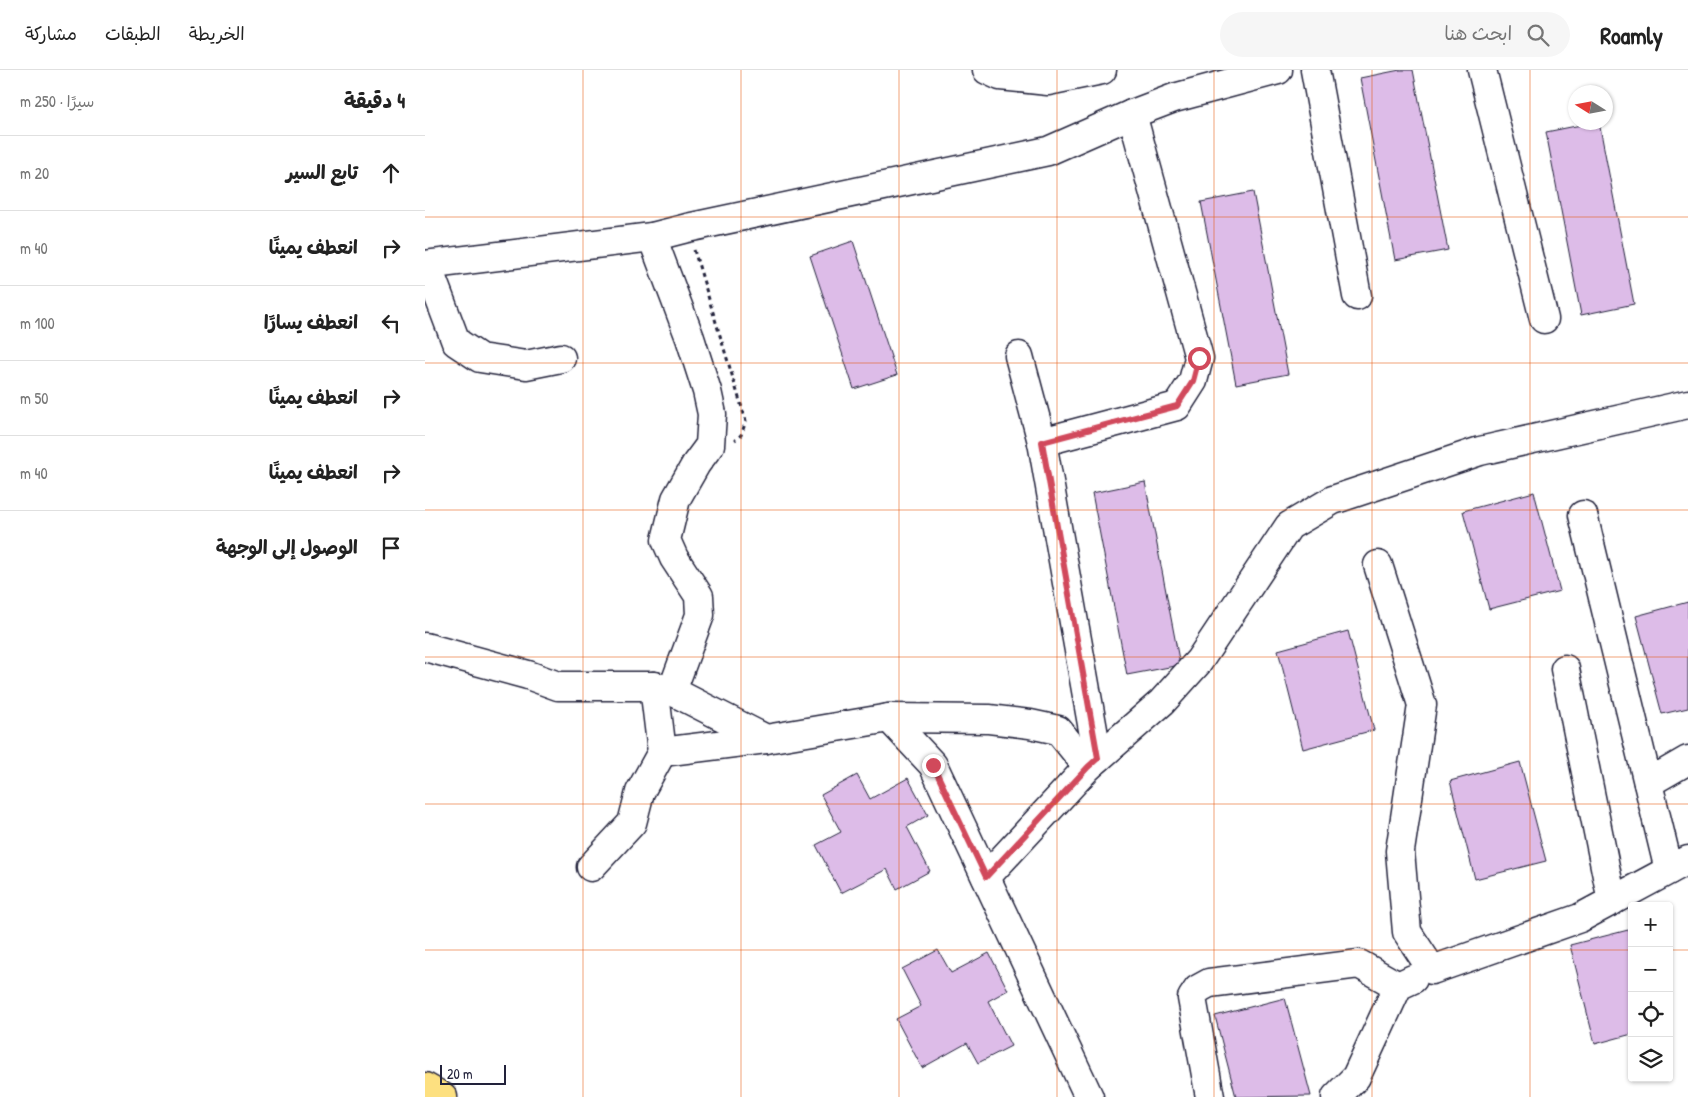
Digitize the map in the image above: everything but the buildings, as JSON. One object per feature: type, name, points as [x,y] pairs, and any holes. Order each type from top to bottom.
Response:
[{"type":"main road","points":[[425,1087],[443,1097]]},
{"type":"street","points":[[987,70],[1000,76],[1048,81],[1101,70]]},
{"type":"street","points":[[561,358],[526,365],[480,358],[456,342],[426,265],[652,237],[1048,151],[1173,98],[1278,70]]},
{"type":"street","points":[[1315,70],[1357,296]]},
{"type":"street","points":[[1482,70],[1543,319]]},
{"type":"street","points":[[1042,442],[1177,406],[1193,381],[1199,358],[1132,114]]},
{"type":"street","points":[[591,867],[632,823],[640,792],[662,752],[663,689],[700,615],[699,596],[674,558],[666,540],[676,500],[696,464],[710,445],[711,414],[707,391],[690,338],[652,237]]},
{"type":"street","points":[[1019,356],[1042,442],[1093,763]]},
{"type":"street","points":[[986,877],[1093,763],[1162,702],[1199,661],[1289,526],[1333,500],[1480,451],[1688,404]]},
{"type":"street","points":[[1336,1097],[1356,1077],[1398,986],[1432,970],[1580,918],[1679,865],[1648,783],[1583,515]]},
{"type":"street","points":[[1378,565],[1422,705],[1400,851],[1407,932],[1432,970]]},
{"type":"street","points":[[425,647],[558,686],[663,689],[766,739]]},
{"type":"street","points":[[1565,669],[1613,901]]},
{"type":"street","points":[[662,752],[766,739],[889,718],[989,719],[1059,730],[1093,763]]},
{"type":"street","points":[[889,718],[933,765],[1089,1097]]},
{"type":"street","points":[[1648,783],[1688,760]]},
{"type":"street","points":[[1210,1097],[1191,998],[1198,989],[1209,983],[1359,964],[1398,986]]},
{"type":"route","points":[[933,765],[986,877],[1098,758],[1042,442],[1177,406],[1193,381],[1199,358]]}]
